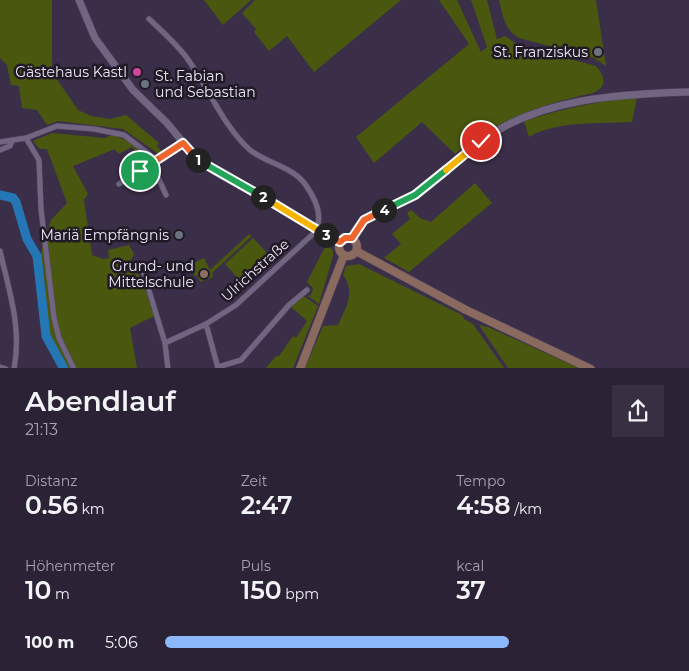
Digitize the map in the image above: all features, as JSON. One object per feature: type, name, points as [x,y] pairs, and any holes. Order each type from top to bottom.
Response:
[{"type":"main road","points":[[345,238],[352,238],[357,244],[356,251],[351,256],[344,255],[339,250],[340,242],[345,238]]},
{"type":"main road","points":[[356,251],[514,334],[591,368]]},
{"type":"main road","points":[[300,368],[344,255]]},
{"type":"street","points":[[79,0],[95,38],[133,90],[168,123],[183,143],[206,166],[340,242]]},
{"type":"street","points":[[149,20],[188,60],[232,128],[250,150],[305,183],[319,212],[316,230]]},
{"type":"street","points":[[352,238],[364,220],[415,195],[481,141],[528,117],[552,108],[594,99],[638,94],[689,92]]},
{"type":"street","points":[[0,142],[26,138],[57,126],[114,132],[134,141],[158,161]]},
{"type":"street","points":[[26,138],[40,160],[41,209],[54,318],[59,338],[74,368]]},
{"type":"street","points":[[0,150],[10,146],[12,141]]},
{"type":"street","points":[[119,184],[158,161],[183,143]]},
{"type":"street","points":[[152,164],[166,196]]},
{"type":"street","name":"Ulrichstraße","points":[[165,343],[206,324],[236,305],[316,230]]},
{"type":"street","points":[[0,251],[16,317],[18,344],[14,368]]},
{"type":"street","points":[[144,274],[165,343],[168,368]]},
{"type":"street","points":[[206,324],[218,368],[241,360],[289,306],[307,290]]},
{"type":"street","points":[[0,367],[6,368]]},
{"type":"green space","points":[[0,0],[52,0],[52,72],[78,110],[91,116],[110,119],[126,115],[159,143],[157,146],[163,153],[160,155],[123,129],[58,121],[47,125],[37,110],[22,108],[19,86],[11,85],[7,65],[0,58]]},
{"type":"green space","points":[[204,0],[251,0],[223,25]]},
{"type":"green space","points":[[255,0],[401,0],[314,72],[287,36],[269,51],[254,32],[256,29],[242,13]]},
{"type":"green space","points":[[439,0],[457,0],[481,52],[487,47],[471,0],[487,0],[497,39],[505,36],[520,46],[596,66],[602,74],[603,85],[598,91],[593,93],[556,102],[520,115],[486,132],[455,154],[422,122],[374,163],[356,137],[469,44]]},
{"type":"green space","points":[[499,0],[596,0],[606,66],[594,58],[519,38],[507,26]]},
{"type":"green space","points":[[637,97],[632,122],[566,125],[529,137],[524,121],[580,106]]},
{"type":"green space","points":[[52,133],[105,138],[111,135],[133,145],[151,161],[147,164],[132,147],[118,154],[115,149],[73,166],[88,194],[84,200],[92,255],[103,259],[109,258],[108,250],[129,245],[134,254],[131,260],[140,277],[138,279],[144,286],[154,316],[130,328],[137,368],[67,368],[49,335],[38,262],[51,220],[67,203],[47,149],[40,149],[33,141]]},
{"type":"green space","points":[[475,183],[492,203],[409,272],[384,258],[401,244],[392,234],[410,219],[407,213],[411,210],[420,218],[431,222]]},
{"type":"green space","points":[[249,234],[252,236],[212,273],[213,277],[200,282],[197,275],[194,276],[192,264],[204,258],[210,270]]},
{"type":"green space","points":[[253,238],[272,258],[244,285],[225,264]]},
{"type":"green space","points":[[327,243],[333,251],[333,256],[319,304],[308,296],[311,295],[313,288],[307,282]]},
{"type":"green space","points":[[359,264],[462,315],[464,319],[473,324],[504,368],[305,368],[323,326],[338,325],[347,306],[349,288],[343,275],[346,266]]},
{"type":"green space","points":[[302,295],[318,306],[293,368],[266,368],[276,356],[279,356],[293,336],[296,338],[307,321],[291,307]]},
{"type":"green space","points":[[479,325],[488,327],[579,368],[508,368]]},
{"type":"waterway","points":[[0,195],[13,198],[16,202],[27,239],[37,256],[46,336],[63,368]]},
{"type":"place","name":"St. Franziskus","points":[[598,52]]},
{"type":"place","name":"Gästehaus Kastl","points":[[137,72]]},
{"type":"place","name":"St. Fabian und Sebastian","points":[[145,84]]},
{"type":"place","name":"Mariä Empfängnis","points":[[179,235]]},
{"type":"place","name":"Grund- und Mittelschule","points":[[204,274]]},
{"type":"route","points":[[140,171],[183,143],[206,166],[340,242],[345,238],[352,238],[364,220],[415,195],[481,141]]}]
